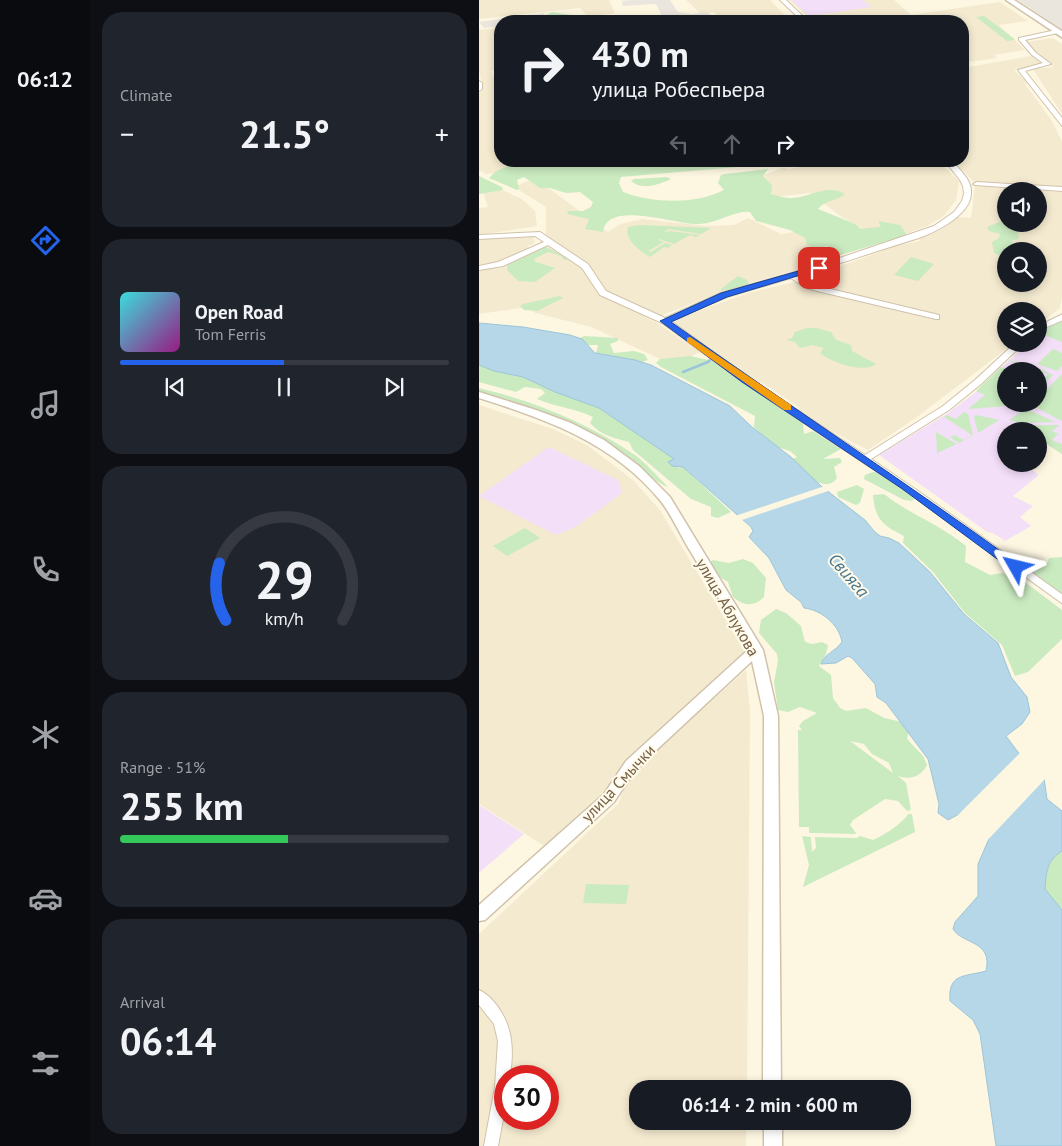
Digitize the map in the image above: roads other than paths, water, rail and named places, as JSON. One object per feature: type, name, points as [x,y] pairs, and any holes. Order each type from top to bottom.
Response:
[{"type":"street","points":[[783,0],[799,15]]},
{"type":"street","points":[[1009,0],[1059,34]]},
{"type":"street","points":[[1059,34],[1021,39],[1034,54],[1048,64],[1021,70],[1047,102],[1062,125]]},
{"type":"street","points":[[479,83],[479,89]]},
{"type":"street","points":[[665,321],[724,295],[793,276],[930,231],[956,215],[965,201],[966,184],[953,167]]},
{"type":"street","points":[[977,184],[1062,189]]},
{"type":"street","points":[[479,236],[537,234],[585,266],[603,293],[665,321],[746,380],[865,459],[1062,601]]},
{"type":"street","points":[[479,268],[500,264],[549,242]]},
{"type":"street","points":[[793,276],[807,285],[820,289],[936,316]]},
{"type":"street","points":[[1047,324],[1062,316]]},
{"type":"street","points":[[865,459],[946,408],[1010,352]]},
{"type":"street","name":"улица Аблукова","points":[[479,395],[567,425],[615,453],[644,477],[664,497],[756,650],[772,728],[772,1080]]},
{"type":"street","name":"улица Смычки","points":[[479,915],[609,798],[631,766],[756,650]]},
{"type":"street","points":[[479,996],[493,1010],[504,1032],[505,1055],[491,1146]]},
{"type":"street","points":[[773,1130],[773,1146]]},
{"type":"water","name":"Свияга","points":[[479,323],[523,327],[570,335],[582,339],[595,353],[635,360],[651,365],[730,406],[752,427],[791,457],[821,486],[865,520],[880,536],[899,543],[930,572],[964,614],[998,643],[1011,677],[1027,697],[1030,712],[1022,724],[1006,736],[1024,760],[1043,771],[1047,799],[1062,811],[1062,851],[1050,862],[1045,889],[1062,910],[1062,1146],[996,1146],[980,1034],[973,1020],[950,1001],[950,992],[955,981],[964,976],[986,971],[987,961],[981,948],[963,938],[953,929],[955,922],[978,896],[978,864],[1002,809],[986,800],[948,820],[938,813],[939,804],[928,759],[886,703],[877,697],[875,684],[852,658],[848,656],[836,663],[821,664],[842,642],[837,629],[823,615],[804,608],[801,602],[786,590],[769,558],[749,537],[753,531],[751,527],[683,467],[672,466],[668,462],[674,459],[599,408],[555,392],[523,377],[494,371],[479,365]]},
{"type":"waterway","points":[[683,372],[708,362],[711,359],[709,356]]}]
